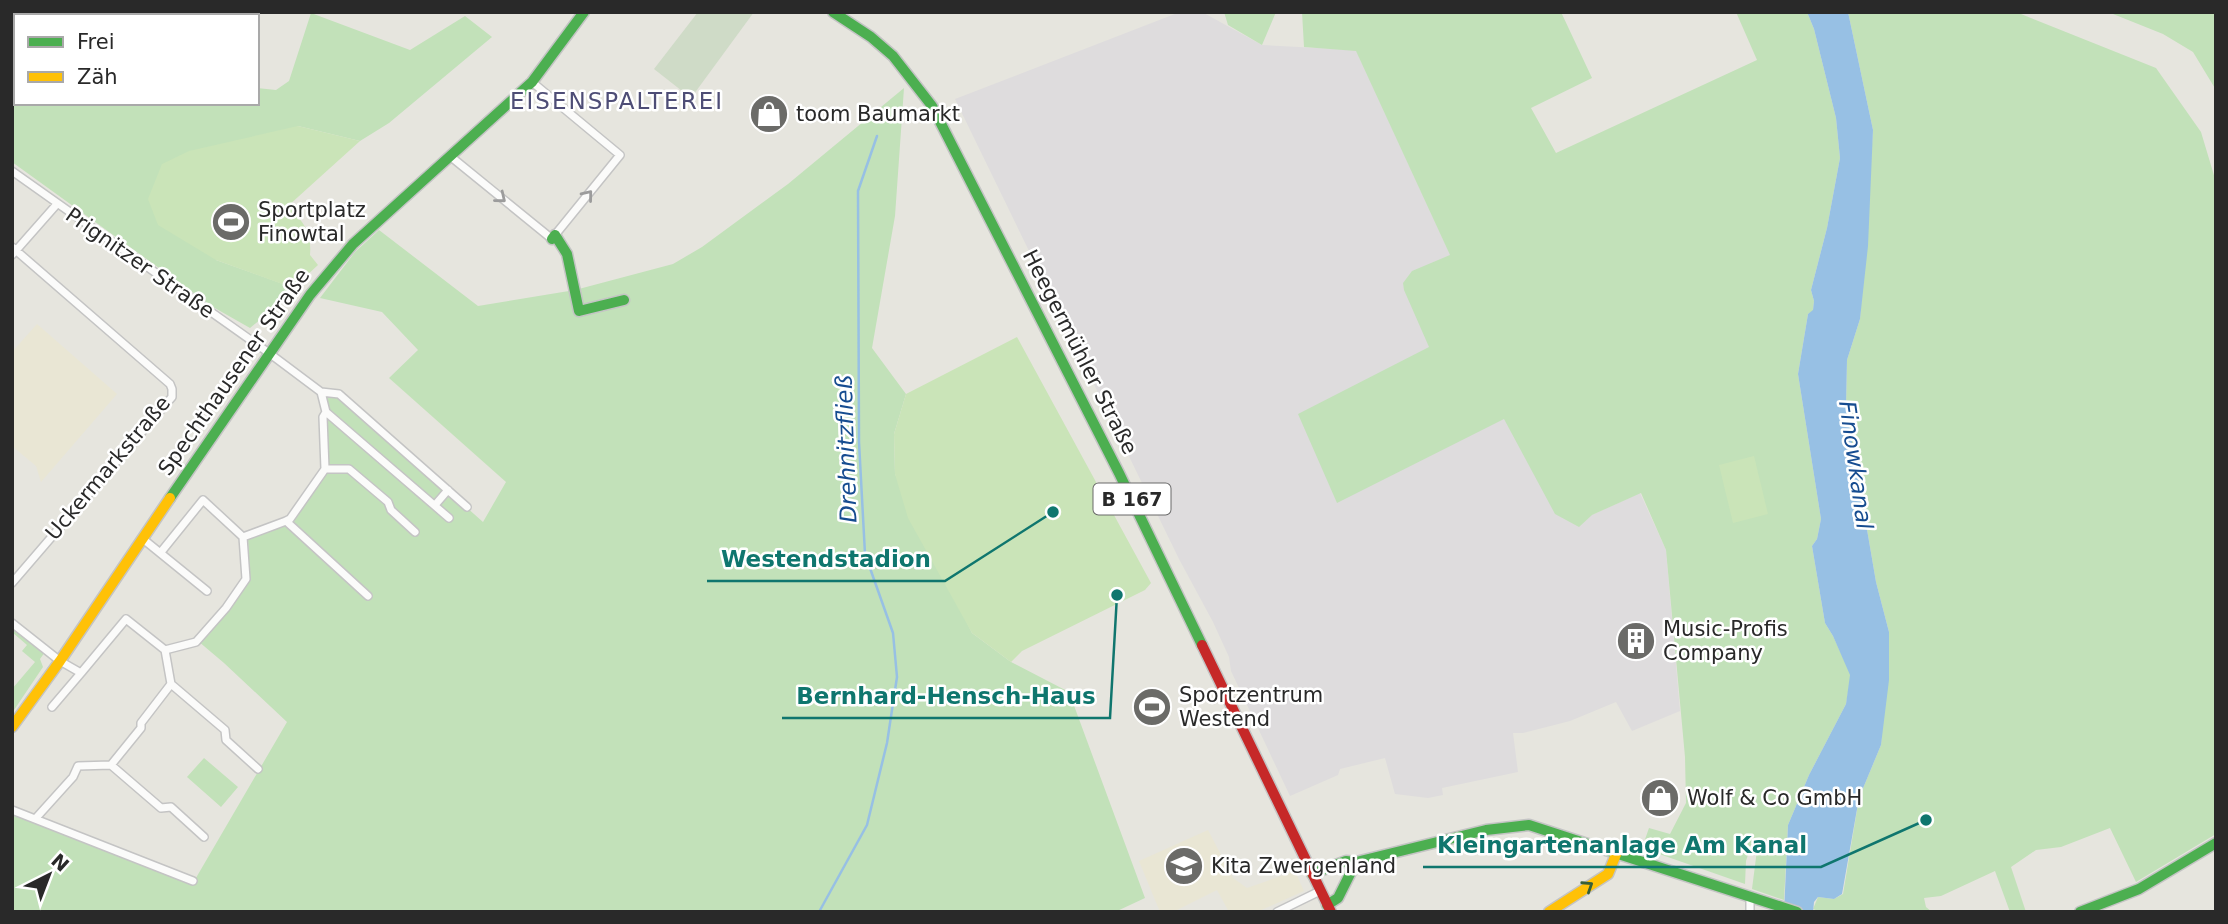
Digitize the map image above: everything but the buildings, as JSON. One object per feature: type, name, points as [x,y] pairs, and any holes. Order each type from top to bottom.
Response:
[{"type":"main road","name":"Spechthausener Straße","points":[[12,727],[310,295],[344,252],[532,82],[584,12]]},
{"type":"main road","name":"Heegermühler Straße","points":[[833,12],[871,37],[893,57],[932,106],[1144,522],[1329,908]]},
{"type":"main road","points":[[553,237],[567,254],[579,310],[624,300]]},
{"type":"main road","points":[[1312,874],[1346,861],[1356,862],[1486,830],[1520,825],[1540,827],[1797,912]]},
{"type":"main road","points":[[2080,912],[2101,908],[2140,889],[2216,842]]},
{"type":"main road","points":[[1549,912],[1608,874],[1617,852]]},
{"type":"main road","points":[[1329,908],[1338,898],[1356,862]]},
{"type":"street","points":[[450,156],[553,237],[620,155],[532,82]]},
{"type":"street","name":"Prignitzer Straße","points":[[12,171],[321,392],[339,394],[467,507]]},
{"type":"street","points":[[14,251],[57,204]]},
{"type":"street","name":"Uckermarkstraße","points":[[12,583],[172,397],[170,384],[14,251]]},
{"type":"street","points":[[321,392],[326,412],[449,518]]},
{"type":"street","points":[[243,537],[290,519],[325,469],[323,417],[326,412]]},
{"type":"street","points":[[325,469],[349,469],[388,502],[391,510],[415,532]]},
{"type":"street","points":[[435,505],[448,490]]},
{"type":"street","points":[[161,552],[203,500],[243,537],[246,579],[226,608],[196,642],[165,650]]},
{"type":"street","points":[[286,521],[368,596]]},
{"type":"street","points":[[143,539],[207,591]]},
{"type":"street","points":[[52,707],[125,619],[165,650],[171,684],[225,730],[226,740],[258,769]]},
{"type":"street","points":[[12,623],[60,661],[81,673]]},
{"type":"street","points":[[111,765],[171,684]]},
{"type":"street","points":[[36,818],[73,776],[78,766],[111,765],[161,808],[171,807],[204,837]]},
{"type":"street","points":[[12,810],[192,881]]},
{"type":"street","points":[[1277,912],[1320,891]]},
{"type":"street","points":[[1749,912],[1750,897]]},
{"type":"shaded area","points":[[1180,12],[1202,12],[1262,45],[1356,50],[1569,502],[1592,515],[1640,493],[1666,550],[1680,711],[1632,731],[1616,702],[1570,721],[1513,733],[1518,772],[1442,788],[1443,795],[1428,798],[1395,794],[1385,758],[1340,769],[1338,775],[1290,796],[1231,671],[1229,657],[1213,622],[1179,559],[955,99]]},
{"type":"shaded area","points":[[37,324],[117,394],[41,482],[36,466],[12,446],[12,352]]},
{"type":"shaded area","name":"Kita Zwergenland","points":[[1208,830],[1233,878],[1247,888],[1295,871],[1304,891],[1257,912],[1229,912],[1217,890],[1173,912],[1160,912],[1139,861]]},
{"type":"green space","points":[[12,12],[43,14],[14,14],[14,105],[259,105],[259,88],[276,90],[289,81],[311,13],[410,50],[465,16],[492,37],[389,123],[360,141],[298,126],[216,260],[297,289],[250,328],[213,307],[12,162]]},
{"type":"green space","points":[[698,12],[754,12],[691,98],[654,69]]},
{"type":"green space","points":[[1224,12],[1276,12],[1262,45],[1228,25]]},
{"type":"green space","points":[[1302,12],[1561,12],[1592,78],[1531,108],[1556,153],[1757,60],[1736,12],[1807,12],[1814,29],[1836,118],[1840,158],[1827,228],[1811,290],[1813,311],[1808,314],[1798,374],[1821,519],[1817,539],[1812,546],[1825,623],[1851,675],[1846,704],[1809,775],[1788,825],[1784,900],[1752,889],[1758,842],[1752,842],[1746,861],[1745,884],[1642,848],[1649,828],[1670,834],[1686,803],[1685,757],[1666,550],[1641,493],[1592,515],[1579,527],[1555,514],[1504,419],[1337,503],[1298,414],[1429,347],[1403,283],[1412,271],[1450,255],[1356,51],[1304,47]]},
{"type":"green space","points":[[1848,12],[2016,12],[2156,68],[2201,132],[2216,182],[2216,834],[2136,882],[2110,828],[2061,847],[2036,850],[2011,867],[2026,912],[2010,912],[1995,871],[1941,896],[1924,898],[1926,907],[1932,912],[1821,912],[1813,909],[1818,897],[1834,899],[1843,894],[1859,798],[1881,745],[1889,632],[1876,582],[1846,407],[1847,360],[1860,319],[1873,130]]},
{"type":"green space","points":[[2108,12],[2216,12],[2216,90],[2193,52],[2163,34]]},
{"type":"green space","points":[[904,88],[895,216],[872,348],[906,394],[894,434],[895,474],[972,633],[1011,662],[1069,692],[1145,898],[1115,912],[12,912],[12,815],[193,883],[287,722],[198,641],[250,580],[248,539],[290,519],[325,469],[321,392],[339,394],[483,522],[506,482],[389,378],[418,350],[382,312],[320,298],[355,252],[379,230],[478,306],[575,290],[673,264],[702,247],[788,184]]},
{"type":"green space","points":[[298,126],[360,141],[288,206],[305,228],[310,239],[310,255],[318,265],[293,288],[216,260],[158,225],[148,199],[162,164],[189,151]]},
{"type":"green space","points":[[1017,337],[1151,583],[1145,590],[1022,651],[1011,662],[972,633],[908,518],[895,474],[894,434],[906,394]]},
{"type":"green space","points":[[1754,456],[1768,514],[1733,523],[1719,465]]},
{"type":"green space","points":[[12,625],[45,652],[40,659],[43,667],[12,713],[12,689],[35,662],[22,651],[27,645],[12,632]]},
{"type":"green space","points":[[204,758],[238,787],[221,807],[187,777]]},
{"type":"water","points":[[1807,12],[1848,12],[1873,130],[1868,246],[1860,319],[1847,360],[1846,407],[1876,582],[1889,632],[1889,680],[1881,745],[1859,798],[1842,894],[1834,899],[1818,897],[1814,902],[1813,912],[1784,912],[1788,825],[1809,775],[1846,704],[1850,675],[1825,623],[1812,546],[1817,539],[1821,519],[1798,374],[1808,314],[1813,310],[1811,290],[1827,228],[1840,158],[1836,118],[1814,29]]},
{"type":"waterway","name":"Drehnitzfließ","points":[[819,912],[867,825],[887,743],[897,677],[893,633],[865,554],[859,442],[858,191],[877,136]]},
{"type":"traffic: fast","points":[[170,498],[310,295],[353,244],[532,82],[584,12]]},
{"type":"traffic: fast","points":[[833,12],[871,37],[893,56],[932,106],[1119,473],[1202,645]]},
{"type":"traffic: fast","points":[[552,239],[555,235],[567,254],[579,311],[624,300]]},
{"type":"traffic: fast","points":[[1312,874],[1346,861],[1356,862],[1486,830],[1529,825],[1797,912]]},
{"type":"traffic: fast","points":[[2080,912],[2139,889],[2216,843]]},
{"type":"traffic: fast","points":[[1327,905],[1338,898],[1356,862]]},
{"type":"traffic: slow","points":[[12,727],[170,498]]},
{"type":"traffic: slow","points":[[1549,912],[1608,874],[1617,852]]},
{"type":"traffic: jam","points":[[1202,645],[1331,912]]},
{"type":"place","name":"toom Baumarkt","points":[[769,114]]},
{"type":"place","name":"Sportplatz Finowtal","points":[[231,222]]},
{"type":"place","name":"Westendstadion","points":[[1053,512]]},
{"type":"place","name":"Bernhard-Hensch-Haus","points":[[1117,595]]},
{"type":"place","name":"Music-Profis Company","points":[[1636,641]]},
{"type":"place","name":"Sportzentrum Westend","points":[[1152,707]]},
{"type":"place","name":"Wolf & Co GmbH","points":[[1660,798]]},
{"type":"place","name":"Kleingartenanlage Am Kanal","points":[[1926,820]]},
{"type":"place","name":"Kita Zwergenland","points":[[1184,866]]},
{"type":"district","name":"EISENSPALTEREI","points":[[617,101]]},
{"type":"water label","name":"Finowkanal","points":[[1856,465]]}]
